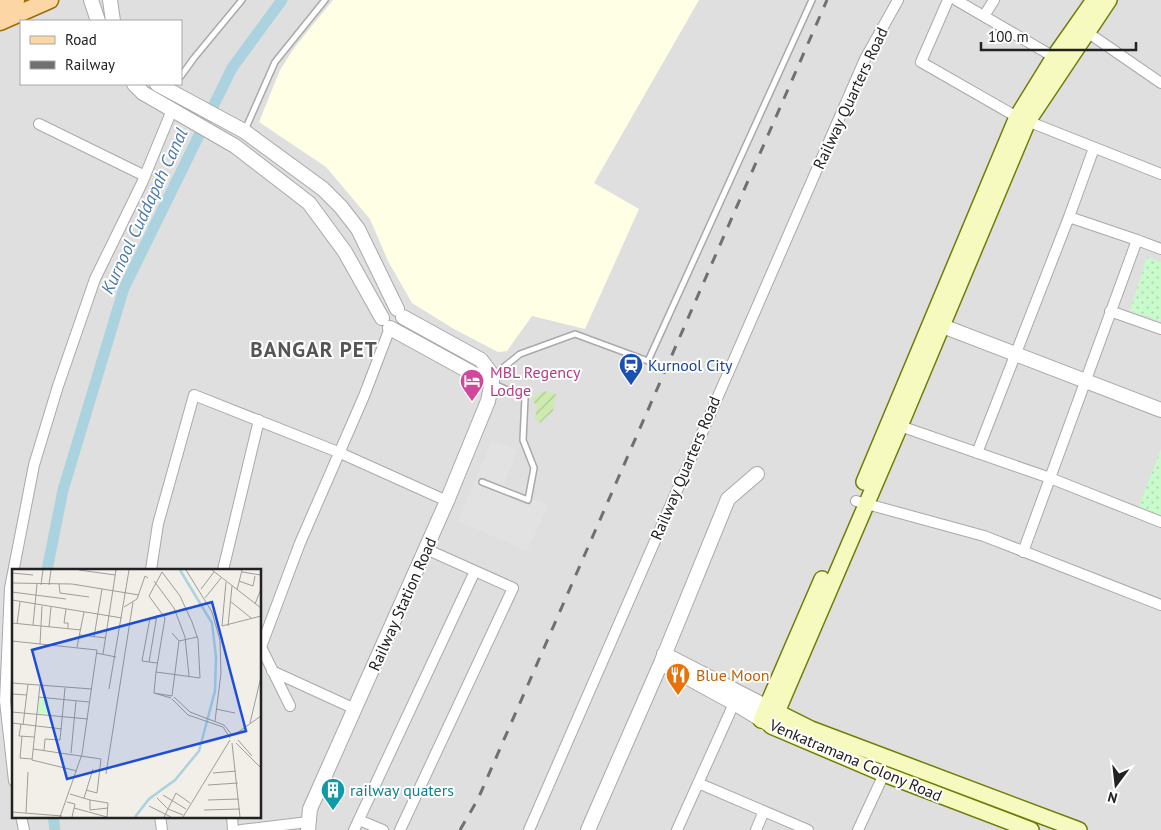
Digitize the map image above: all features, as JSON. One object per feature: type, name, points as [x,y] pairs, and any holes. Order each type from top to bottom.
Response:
[{"type":"main road","points":[[0,7],[16,0]]},
{"type":"main road","points":[[0,22],[50,0]]},
{"type":"main road","points":[[1079,830],[769,716],[861,503],[1022,119],[1054,56],[1094,0]]},
{"type":"main road","points":[[1022,119],[1109,0]]},
{"type":"main road","points":[[861,503],[900,426],[936,324]]},
{"type":"main road","name":"Venkatramana Colony Road","points":[[769,716],[884,774],[1031,830]]},
{"type":"street","points":[[91,0],[98,20]]},
{"type":"street","points":[[110,0],[113,20]]},
{"type":"street","name":"Railway Quarters Road","points":[[529,830],[865,58],[898,0]]},
{"type":"street","points":[[948,0],[921,62],[1022,119],[1161,174]]},
{"type":"street","points":[[956,0],[1054,56]]},
{"type":"street","points":[[984,16],[994,0]]},
{"type":"street","points":[[1087,32],[1161,83]]},
{"type":"street","points":[[135,85],[143,93],[235,146],[309,203],[345,252],[386,323],[481,378],[492,379]]},
{"type":"street","points":[[160,85],[175,90],[244,131],[302,172],[341,207],[358,229],[400,313]]},
{"type":"street","points":[[14,569],[34,465],[58,386],[95,279],[145,176],[172,110]]},
{"type":"street","points":[[39,124],[145,176]]},
{"type":"street","points":[[977,453],[1069,218],[1094,148]]},
{"type":"street","points":[[1069,218],[1161,249]]},
{"type":"street","points":[[1023,552],[1137,240]]},
{"type":"street","points":[[290,706],[261,647],[338,452],[364,396],[386,323],[387,310],[400,313],[481,360],[492,379]]},
{"type":"street","points":[[1110,311],[1161,329]]},
{"type":"street","points":[[936,324],[1161,410]]},
{"type":"street","name":"Railway Station Road","points":[[308,826],[310,809],[447,501],[488,401],[492,379]]},
{"type":"street","points":[[152,569],[158,524],[194,395],[338,452],[447,501]]},
{"type":"street","points":[[223,569],[259,420]]},
{"type":"street","points":[[900,426],[1050,478],[1161,522]]},
{"type":"street","points":[[588,830],[663,659],[728,499],[756,474]]},
{"type":"street","points":[[861,503],[945,524],[1161,605]]},
{"type":"street","points":[[400,830],[513,588],[426,549]]},
{"type":"street","points":[[354,830],[475,571]]},
{"type":"street","points":[[12,578],[5,701],[12,763]]},
{"type":"street","name":"Venkatramana Colony Road","points":[[663,659],[769,716]]},
{"type":"street","points":[[272,671],[355,709]]},
{"type":"street","points":[[677,830],[737,698]]},
{"type":"street","points":[[858,830],[884,774]]},
{"type":"street","points":[[698,783],[808,830]]},
{"type":"street","points":[[756,830],[764,811]]},
{"type":"street","points":[[359,820],[383,830]]},
{"type":"street","points":[[241,830],[308,826]]},
{"type":"lane","points":[[182,75],[242,0]]},
{"type":"lane","points":[[244,131],[275,62],[325,0]]},
{"type":"lane","points":[[482,482],[528,500],[534,468],[523,440],[525,398],[492,379],[520,354],[575,334],[648,361],[812,0]]},
{"type":"shaded area","points":[[0,0],[1161,0],[1161,830],[0,830]]},
{"type":"shaded area","points":[[333,0],[699,0],[594,183],[639,209],[585,329],[532,316],[507,351],[498,352],[454,329],[412,303],[388,261],[370,219],[326,167],[259,122],[280,70],[294,48]]},
{"type":"shaded area","points":[[492,440],[518,451],[503,485],[548,505],[527,551],[458,521]]},
{"type":"green space","points":[[1147,257],[1161,262],[1161,321],[1130,311]]},
{"type":"green space","points":[[544,391],[556,394],[553,411],[540,423],[535,419],[537,406],[531,399]]},
{"type":"green space","points":[[1161,449],[1161,520],[1137,511]]},
{"type":"waterway","name":"Kurnool Cuddapah Canal","points":[[47,569],[63,490],[124,288],[232,68],[282,0]]},
{"type":"waterway","name":"Kurnool Cuddapah Canal","points":[[53,818],[55,830]]},
{"type":"railway","points":[[460,830],[478,799],[827,0]]},
{"type":"place","name":"Kurnool City","points":[[631,386]]},
{"type":"place","name":"MBL Regency Lodge","points":[[472,402]]},
{"type":"place","name":"Blue Moon","points":[[678,696]]},
{"type":"place","name":"railway quaters","points":[[333,811]]},
{"type":"district","name":"BANGAR PET","points":[[314,349]]}]
